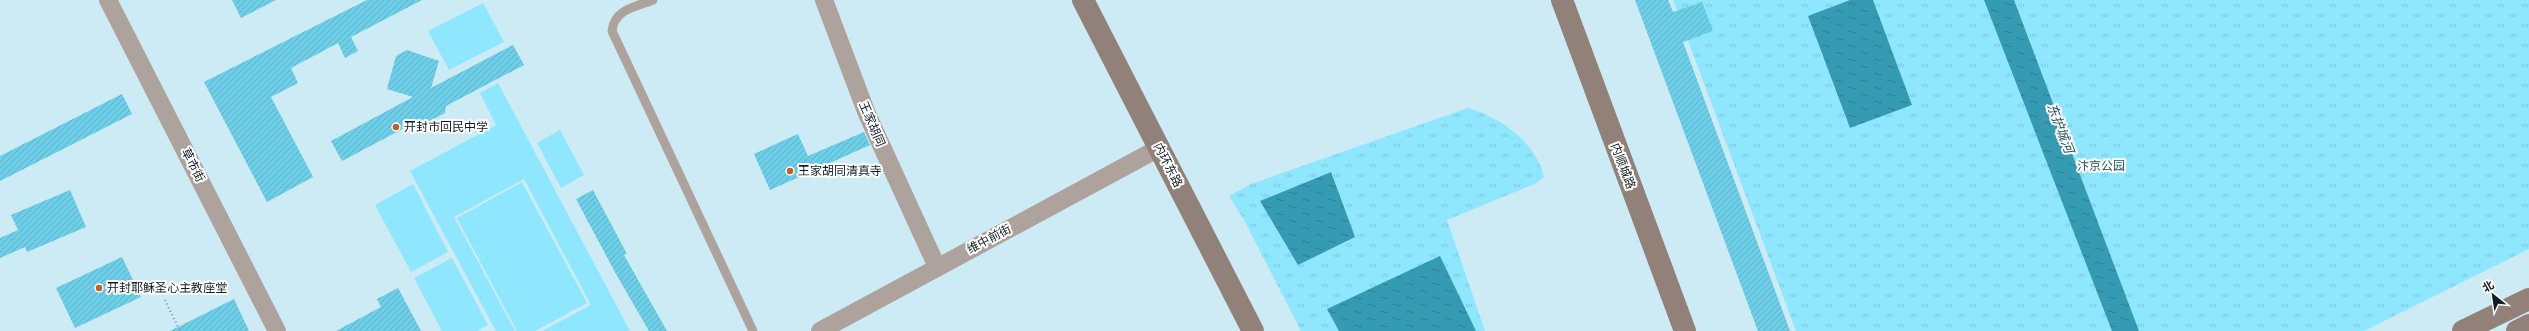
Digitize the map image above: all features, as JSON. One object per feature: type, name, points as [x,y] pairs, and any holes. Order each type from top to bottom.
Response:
[{"type":"street","name":"草市街","points":[[108,0],[277,331]]},
{"type":"street","name":"王家胡同","points":[[824,0],[867,114],[937,267]]},
{"type":"street","name":"内环东路","points":[[1083,0],[1253,331]]},
{"type":"street","name":"内顺城路","points":[[1562,0],[1685,331]]},
{"type":"street","name":"维中前街","points":[[820,331],[1159,148]]},
{"type":"street","points":[[2463,331],[2529,299]]},
{"type":"street","points":[[2517,331],[2529,325]]},
{"type":"lane","points":[[653,0],[632,4],[618,14],[613,22],[612,31],[753,331]]},
{"type":"path","points":[[164,300],[180,331]]},
{"type":"green space","name":"汴京公园","points":[[1673,0],[2529,0],[2529,249],[2364,331],[1796,331]]},
{"type":"green space","points":[[483,3],[504,42],[449,70],[428,31]]},
{"type":"green space","points":[[498,83],[630,331],[542,331],[591,305],[524,179],[454,217],[515,331],[496,331],[410,171],[496,125],[480,93]]},
{"type":"green space","points":[[1468,108],[1480,112],[1504,125],[1525,142],[1540,164],[1544,177],[1537,183],[1447,220],[1485,331],[1301,331],[1244,220],[1229,196],[1251,184]]},
{"type":"green space","points":[[560,130],[584,175],[561,188],[537,143]]},
{"type":"green space","points":[[522,182],[587,303],[535,331],[517,331],[457,218]]},
{"type":"green space","points":[[413,184],[448,252],[411,272],[375,205]]},
{"type":"green space","points":[[452,258],[488,325],[477,331],[442,331],[414,278]]},
{"type":"water","points":[[1850,0],[1873,0],[1912,105],[1850,128],[1808,16]]},
{"type":"water","name":"东护城河","points":[[1984,0],[2014,0],[2139,331],[2112,331]]},
{"type":"water","points":[[1331,172],[1355,237],[1298,265],[1260,201]]},
{"type":"water","points":[[1440,256],[1476,331],[1339,331],[1327,309]]},
{"type":"building","points":[[232,0],[276,0],[241,18]]},
{"type":"building","points":[[367,0],[422,0],[351,37],[358,51],[345,58],[338,43],[291,68],[298,83],[271,97],[313,177],[267,202],[204,82]]},
{"type":"building","points":[[1635,0],[1668,0],[1673,12],[1702,2],[1713,31],[1683,42],[1790,331],[1758,331]]},
{"type":"building","points":[[513,45],[524,65],[446,106],[445,113],[419,127],[414,123],[342,161],[331,141],[413,97],[387,89],[396,56],[407,50],[439,61],[431,88]]},
{"type":"building","points":[[122,94],[132,114],[0,181],[0,156]]},
{"type":"building","name":"王家胡同清真寺","points":[[864,132],[870,145],[770,190],[754,154],[798,134],[808,156]]},
{"type":"building","points":[[70,190],[86,227],[27,252],[25,247],[0,258],[0,238],[18,230],[11,215]]},
{"type":"building","points":[[593,190],[627,254],[624,255],[667,331],[649,331],[616,274],[576,199]]},
{"type":"building","points":[[122,257],[141,297],[75,328],[56,288]]},
{"type":"building","points":[[398,288],[421,331],[336,331],[381,307],[377,299]]},
{"type":"building","points":[[234,299],[249,331],[170,331]]},
{"type":"place","name":"开封市回民中学","points":[[396,127]]},
{"type":"place","name":"王家胡同清真寺","points":[[790,171]]},
{"type":"place","name":"开封耶稣圣心主教座堂","points":[[99,288]]}]
